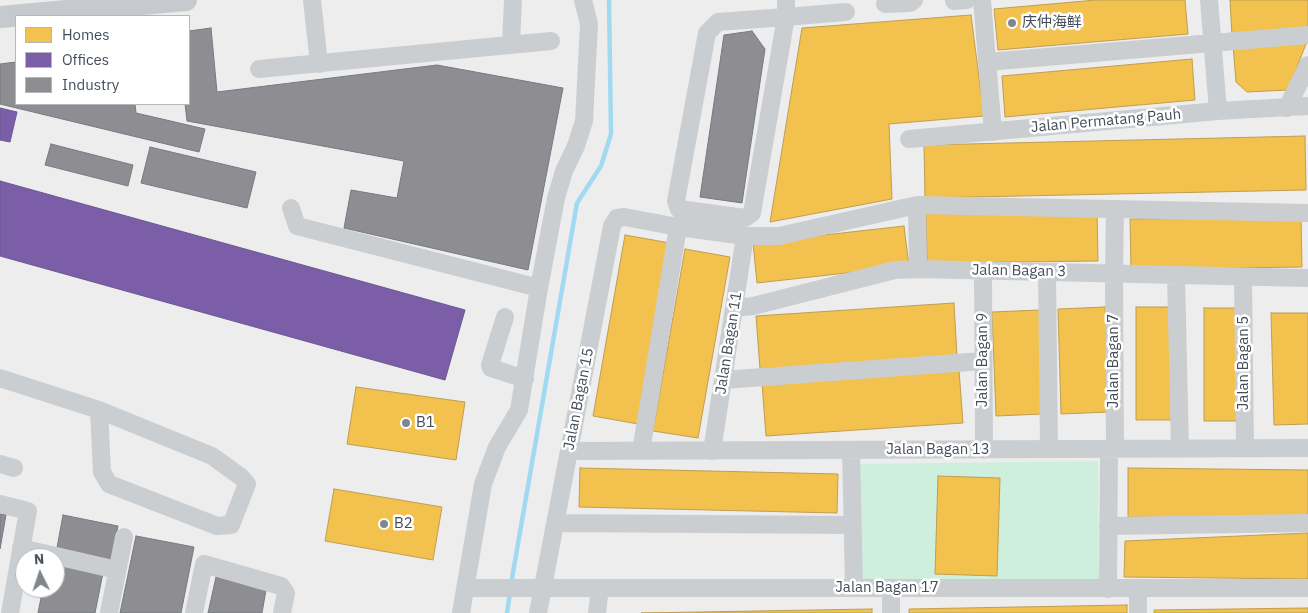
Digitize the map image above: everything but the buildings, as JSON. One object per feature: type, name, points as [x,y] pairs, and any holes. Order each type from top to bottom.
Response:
[{"type":"main road","points":[[27,15],[107,4],[186,0]]},
{"type":"main road","points":[[0,4],[40,14]]},
{"type":"main road","points":[[0,17],[15,16]]},
{"type":"street","points":[[312,0],[319,64]]},
{"type":"street","points":[[511,45],[513,0]]},
{"type":"street","points":[[462,613],[483,484],[497,447],[519,410],[556,198],[564,171],[576,146],[584,121],[588,24],[583,0]]},
{"type":"street","points":[[885,4],[910,3],[914,0]]},
{"type":"street","points":[[982,0],[993,132]]},
{"type":"street","points":[[1209,0],[1218,111]]},
{"type":"street","points":[[678,218],[745,218],[752,213],[786,8]]},
{"type":"street","points":[[641,451],[678,218],[676,202],[707,33],[718,22],[786,8],[846,12]]},
{"type":"street","points":[[987,62],[1308,35]]},
{"type":"street","points":[[259,69],[551,41]]},
{"type":"street","points":[[1287,108],[1308,65]]},
{"type":"street","name":"Jalan Permatang Pauh","points":[[909,139],[1218,111],[1308,106]]},
{"type":"street","points":[[678,218],[745,236],[779,236],[917,205],[1308,213]]},
{"type":"street","points":[[917,205],[918,269]]},
{"type":"street","points":[[290,208],[297,226],[539,288]]},
{"type":"street","name":"Jalan Bagan 7","points":[[1108,589],[1115,209]]},
{"type":"street","name":"Jalan Bagan 15","points":[[538,613],[534,588],[555,523],[612,226],[617,218],[624,216],[678,218]]},
{"type":"street","name":"Jalan Bagan 11","points":[[712,451],[745,236]]},
{"type":"street","name":"Jalan Bagan 3","points":[[734,308],[753,306],[895,270],[1308,278]]},
{"type":"street","name":"Jalan Bagan 9","points":[[983,271],[984,450]]},
{"type":"street","points":[[1047,272],[1049,449]]},
{"type":"street","points":[[1176,275],[1180,449]]},
{"type":"street","name":"Jalan Bagan 5","points":[[1243,276],[1245,448]]},
{"type":"street","points":[[505,317],[490,365],[491,368],[525,380]]},
{"type":"street","points":[[723,380],[983,361]]},
{"type":"street","points":[[0,378],[99,410],[212,456],[241,477],[247,484],[231,525],[217,526],[109,484],[102,472],[99,410]]},
{"type":"street","name":"Jalan Bagan 13","points":[[569,451],[1308,448]]},
{"type":"street","points":[[851,450],[851,525],[854,588]]},
{"type":"street","points":[[0,504],[28,511],[21,548]]},
{"type":"street","points":[[1108,526],[1308,522]]},
{"type":"street","points":[[555,523],[851,525]]},
{"type":"street","points":[[109,613],[124,537]]},
{"type":"street","points":[[65,558],[117,570]]},
{"type":"street","points":[[194,613],[204,564],[281,586],[286,593],[282,613]]},
{"type":"street","points":[[10,613],[15,583]]},
{"type":"street","name":"Jalan Bagan 17","points":[[465,588],[1308,588]]},
{"type":"street","points":[[597,613],[600,588]]},
{"type":"street","points":[[891,588],[891,613]]},
{"type":"street","points":[[1138,588],[1138,613]]},
{"type":"green space","points":[[1098,461],[1099,579],[856,581],[855,464]]},
{"type":"waterway","points":[[511,584],[577,203],[601,166],[611,134],[609,0]]},
{"type":"waterway","points":[[507,613],[510,592]]},
{"type":"place","name":"庆仲海鲜","points":[[1012,23]]},
{"type":"place","name":"B1","points":[[406,423]]},
{"type":"place","name":"B2","points":[[384,524]]}]
